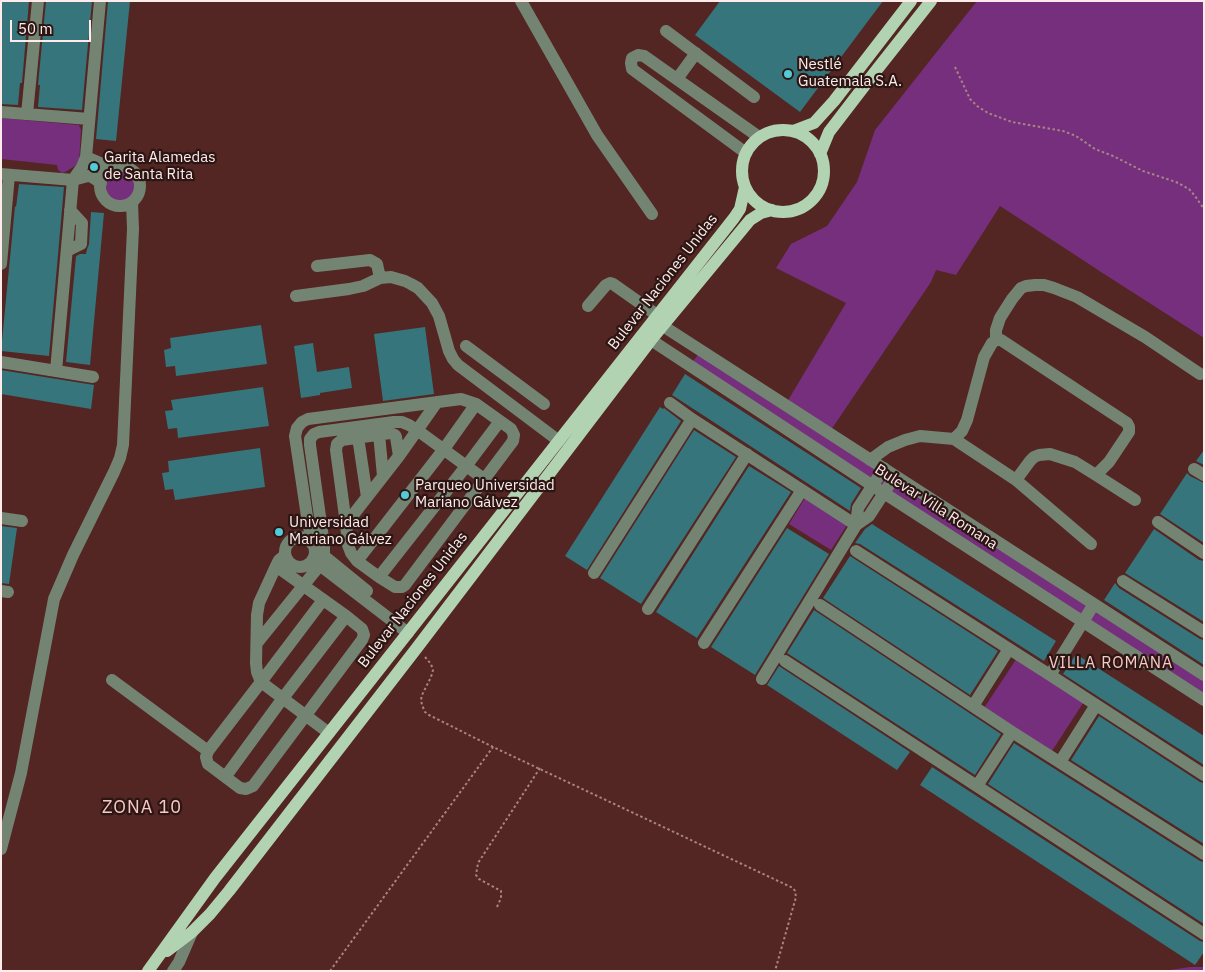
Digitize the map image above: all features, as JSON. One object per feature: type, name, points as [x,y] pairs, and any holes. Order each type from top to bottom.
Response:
[{"type":"main road","points":[[793,131],[814,124],[911,1]]},
{"type":"main road","points":[[820,154],[829,132],[931,1]]},
{"type":"main road","points":[[772,131],[793,131],[802,134],[816,146],[823,163],[822,181],[819,190],[807,204],[790,211],[772,210],[763,207],[749,195],[742,180],[742,166],[749,146],[759,137],[772,131]]},
{"type":"main road","name":"Bulevar Naciones Unidas","points":[[152,966],[192,932],[229,891],[651,340],[660,321],[740,209],[744,187]]},
{"type":"main road","name":"Bulevar Naciones Unidas","points":[[152,966],[215,878],[559,441],[660,321],[750,220],[761,213],[772,210]]},
{"type":"main road","points":[[215,878],[217,888],[221,891],[229,891]]},
{"type":"main road","points":[[192,932],[199,901]]},
{"type":"street","points":[[27,114],[38,1]]},
{"type":"street","points":[[56,371],[72,180],[79,172],[86,157],[100,1]]},
{"type":"street","points":[[521,1],[597,135],[652,214]]},
{"type":"street","points":[[666,31],[754,97]]},
{"type":"street","points":[[677,79],[696,53]]},
{"type":"street","points":[[746,153],[632,69],[632,58],[638,55],[644,56],[759,137]]},
{"type":"street","points":[[1,112],[89,119]]},
{"type":"street","points":[[86,157],[112,168]]},
{"type":"street","points":[[125,167],[136,174],[139,179],[140,192],[132,202],[126,205],[120,206],[109,203],[102,194],[101,183],[103,177],[112,168],[125,167]]},
{"type":"street","points":[[1,264],[5,175],[72,180],[83,176],[90,176],[101,183]]},
{"type":"street","points":[[1,849],[21,773],[54,600],[66,569],[114,472],[123,445],[133,229],[132,202]]},
{"type":"street","points":[[120,206],[133,229]]},
{"type":"street","points":[[317,266],[370,260],[377,264],[380,278]]},
{"type":"street","points":[[296,296],[350,289],[363,286],[380,278],[404,281],[418,288],[432,303],[439,316],[452,359],[559,441]]},
{"type":"street","name":"Bulevar Villa Romana","points":[[588,306],[606,285],[613,284],[660,321],[870,460],[1204,675]]},
{"type":"street","points":[[954,439],[965,426],[984,358],[992,343],[996,340],[997,324],[1012,299],[1021,288],[1026,286],[1044,285],[1077,297],[1145,337],[1200,374]]},
{"type":"street","name":"Bulevar Villa Romana","points":[[651,340],[1204,700]]},
{"type":"street","points":[[996,340],[1001,340],[1127,423],[1129,432],[1108,462],[1096,475]]},
{"type":"street","points":[[466,346],[544,404]]},
{"type":"street","points":[[472,375],[483,359]]},
{"type":"street","points":[[1,362],[93,377]]},
{"type":"street","points":[[398,456],[397,440],[395,435],[390,433],[342,440],[336,447],[348,545],[351,553],[357,561],[394,587],[405,585],[513,441],[513,432],[511,428],[476,404],[461,399],[308,419],[299,425],[295,436],[308,523],[319,560],[411,630]]},
{"type":"street","points":[[346,524],[418,430],[437,402]]},
{"type":"street","points":[[670,403],[856,525]]},
{"type":"street","points":[[357,561],[476,404]]},
{"type":"street","points":[[594,573],[692,419]]},
{"type":"street","points":[[379,577],[500,421]]},
{"type":"street","points":[[257,643],[303,585],[319,560],[324,545],[310,445],[314,434],[402,422],[418,430],[444,448],[484,479]]},
{"type":"street","points":[[379,434],[383,476]]},
{"type":"street","points":[[358,437],[367,497]]},
{"type":"street","points":[[870,460],[888,447],[913,437],[954,439],[1016,480],[1091,544]]},
{"type":"street","points":[[648,609],[747,454]]},
{"type":"street","points":[[1016,480],[1034,457],[1044,454],[1056,455],[1096,475],[1135,500]]},
{"type":"street","points":[[856,525],[858,508],[884,468]]},
{"type":"street","points":[[762,679],[856,525],[869,516],[895,476]]},
{"type":"street","points":[[704,643],[802,490]]},
{"type":"street","points":[[1,518],[22,521]]},
{"type":"street","points":[[1158,522],[1204,553]]},
{"type":"street","points":[[313,543],[304,538],[294,538],[287,545],[285,555],[276,566],[259,602],[256,663],[261,682],[330,733]]},
{"type":"street","points":[[856,551],[1204,775]]},
{"type":"street","points":[[285,555],[289,564],[298,568],[303,568],[319,560]]},
{"type":"street","points":[[276,566],[346,616],[362,629],[364,635],[253,786],[246,789],[240,788],[208,764],[206,757],[208,751],[323,600]]},
{"type":"street","points":[[1123,581],[1204,632]]},
{"type":"street","points":[[1050,675],[1094,604]]},
{"type":"street","points":[[820,605],[1012,732],[1204,854]]},
{"type":"street","points":[[226,776],[282,698],[346,616]]},
{"type":"street","points":[[973,706],[1009,649]]},
{"type":"street","points":[[785,661],[1204,934]]},
{"type":"street","points":[[112,680],[208,751]]},
{"type":"street","points":[[1060,762],[1096,705]]},
{"type":"street","points":[[977,786],[1012,732]]},
{"type":"street","points":[[173,971],[192,932]]},
{"type":"path","points":[[955,67],[970,99],[988,113],[1012,122],[1063,131],[1076,136],[1095,149],[1189,189],[1204,209]]},
{"type":"path","points":[[416,649],[431,664],[431,677],[422,695],[422,705],[429,716],[793,888],[796,897],[775,971]]},
{"type":"path","points":[[330,971],[493,747]]},
{"type":"path","points":[[497,907],[501,898],[501,891],[479,879],[476,875],[478,863],[540,768]]},
{"type":"shaded area","points":[[977,1],[1204,1],[1204,338],[1000,206],[956,275],[936,270],[931,282],[831,430],[787,402],[846,303],[776,268],[791,244],[827,226],[857,182],[875,130]]},
{"type":"shaded area","points":[[1,118],[79,125],[81,130],[79,162],[62,173],[58,170],[57,165],[1,159]]},
{"type":"shaded area","points":[[121,171],[127,172],[135,180],[135,192],[127,200],[121,201],[115,200],[107,192],[106,186],[107,180],[115,172]]},
{"type":"shaded area","points":[[701,351],[1204,675],[1204,700],[690,365]]},
{"type":"shaded area","points":[[805,498],[847,525],[831,550],[789,524]]},
{"type":"shaded area","points":[[1017,658],[1085,700],[1052,751],[984,708]]},
{"type":"shaded area","points":[[1204,967],[1204,971],[1163,971]]},
{"type":"building","points":[[1,1],[29,1],[22,83],[20,83],[18,105],[1,104]]},
{"type":"building","points":[[46,1],[92,1],[82,110],[38,107],[40,85],[38,85]]},
{"type":"building","points":[[108,1],[130,1],[116,141],[96,139]]},
{"type":"building","name":"Nestlé Guatemala S.A.","points":[[720,1],[883,1],[800,112],[695,35]]},
{"type":"building","points":[[19,184],[64,187],[49,356],[1,351],[15,206]]},
{"type":"building","points":[[91,212],[104,213],[90,365],[66,362],[76,256],[86,254],[89,244]]},
{"type":"building","points":[[261,325],[267,364],[176,376],[175,366],[166,367],[164,350],[171,348],[170,338]]},
{"type":"building","points":[[425,327],[434,394],[383,401],[374,334]]},
{"type":"building","points":[[313,343],[317,372],[349,367],[352,388],[301,398],[294,346]]},
{"type":"building","points":[[1,370],[94,385],[91,409],[1,394]]},
{"type":"building","points":[[685,374],[861,488],[851,504],[850,511],[672,395]]},
{"type":"building","points":[[263,387],[269,426],[178,438],[177,428],[168,429],[165,411],[173,410],[171,400]]},
{"type":"building","points":[[660,407],[681,421],[587,570],[565,556]]},
{"type":"building","points":[[694,430],[736,457],[641,604],[600,578]]},
{"type":"building","points":[[260,448],[265,487],[175,500],[173,489],[165,490],[162,473],[169,472],[168,461]]},
{"type":"building","points":[[1204,450],[1204,465],[1196,461]]},
{"type":"building","points":[[749,466],[791,492],[697,638],[656,612]]},
{"type":"building","points":[[1187,473],[1204,483],[1204,543],[1160,514]]},
{"type":"building","points":[[872,524],[1056,641],[1044,661],[860,544],[855,543],[865,529]]},
{"type":"building","points":[[1,526],[17,528],[9,584],[1,583]]},
{"type":"building","points":[[787,528],[829,554],[755,675],[711,647]]},
{"type":"building","points":[[1154,529],[1199,560],[1204,561],[1204,622],[1125,573]]},
{"type":"building","points":[[850,556],[998,651],[970,695],[823,598]]},
{"type":"building","points":[[1115,583],[1119,588],[1204,640],[1204,665],[1104,600]]},
{"type":"building","points":[[814,610],[1001,734],[975,775],[787,653]]},
{"type":"building","points":[[1076,654],[1204,736],[1204,765],[1063,674]]},
{"type":"building","points":[[779,666],[910,752],[897,770],[767,685]]},
{"type":"building","points":[[1099,716],[1204,783],[1204,844],[1071,760]]},
{"type":"building","points":[[1014,743],[1204,862],[1204,924],[988,784]]},
{"type":"building","points":[[932,767],[1204,942],[1204,952],[1195,965],[920,785]]},
{"type":"place","name":"Nestlé Guatemala S.A.","points":[[788,74]]},
{"type":"place","name":"Garita Alamedas de Santa Rita","points":[[94,167]]},
{"type":"place","name":"Parqueo Universidad Mariano Gálvez","points":[[405,495]]},
{"type":"place","name":"Universidad Mariano Gálvez","points":[[279,532]]},
{"type":"district","name":"VILLA ROMANA","points":[[1111,663]]},
{"type":"district","name":"ZONA 10","points":[[142,808]]}]
